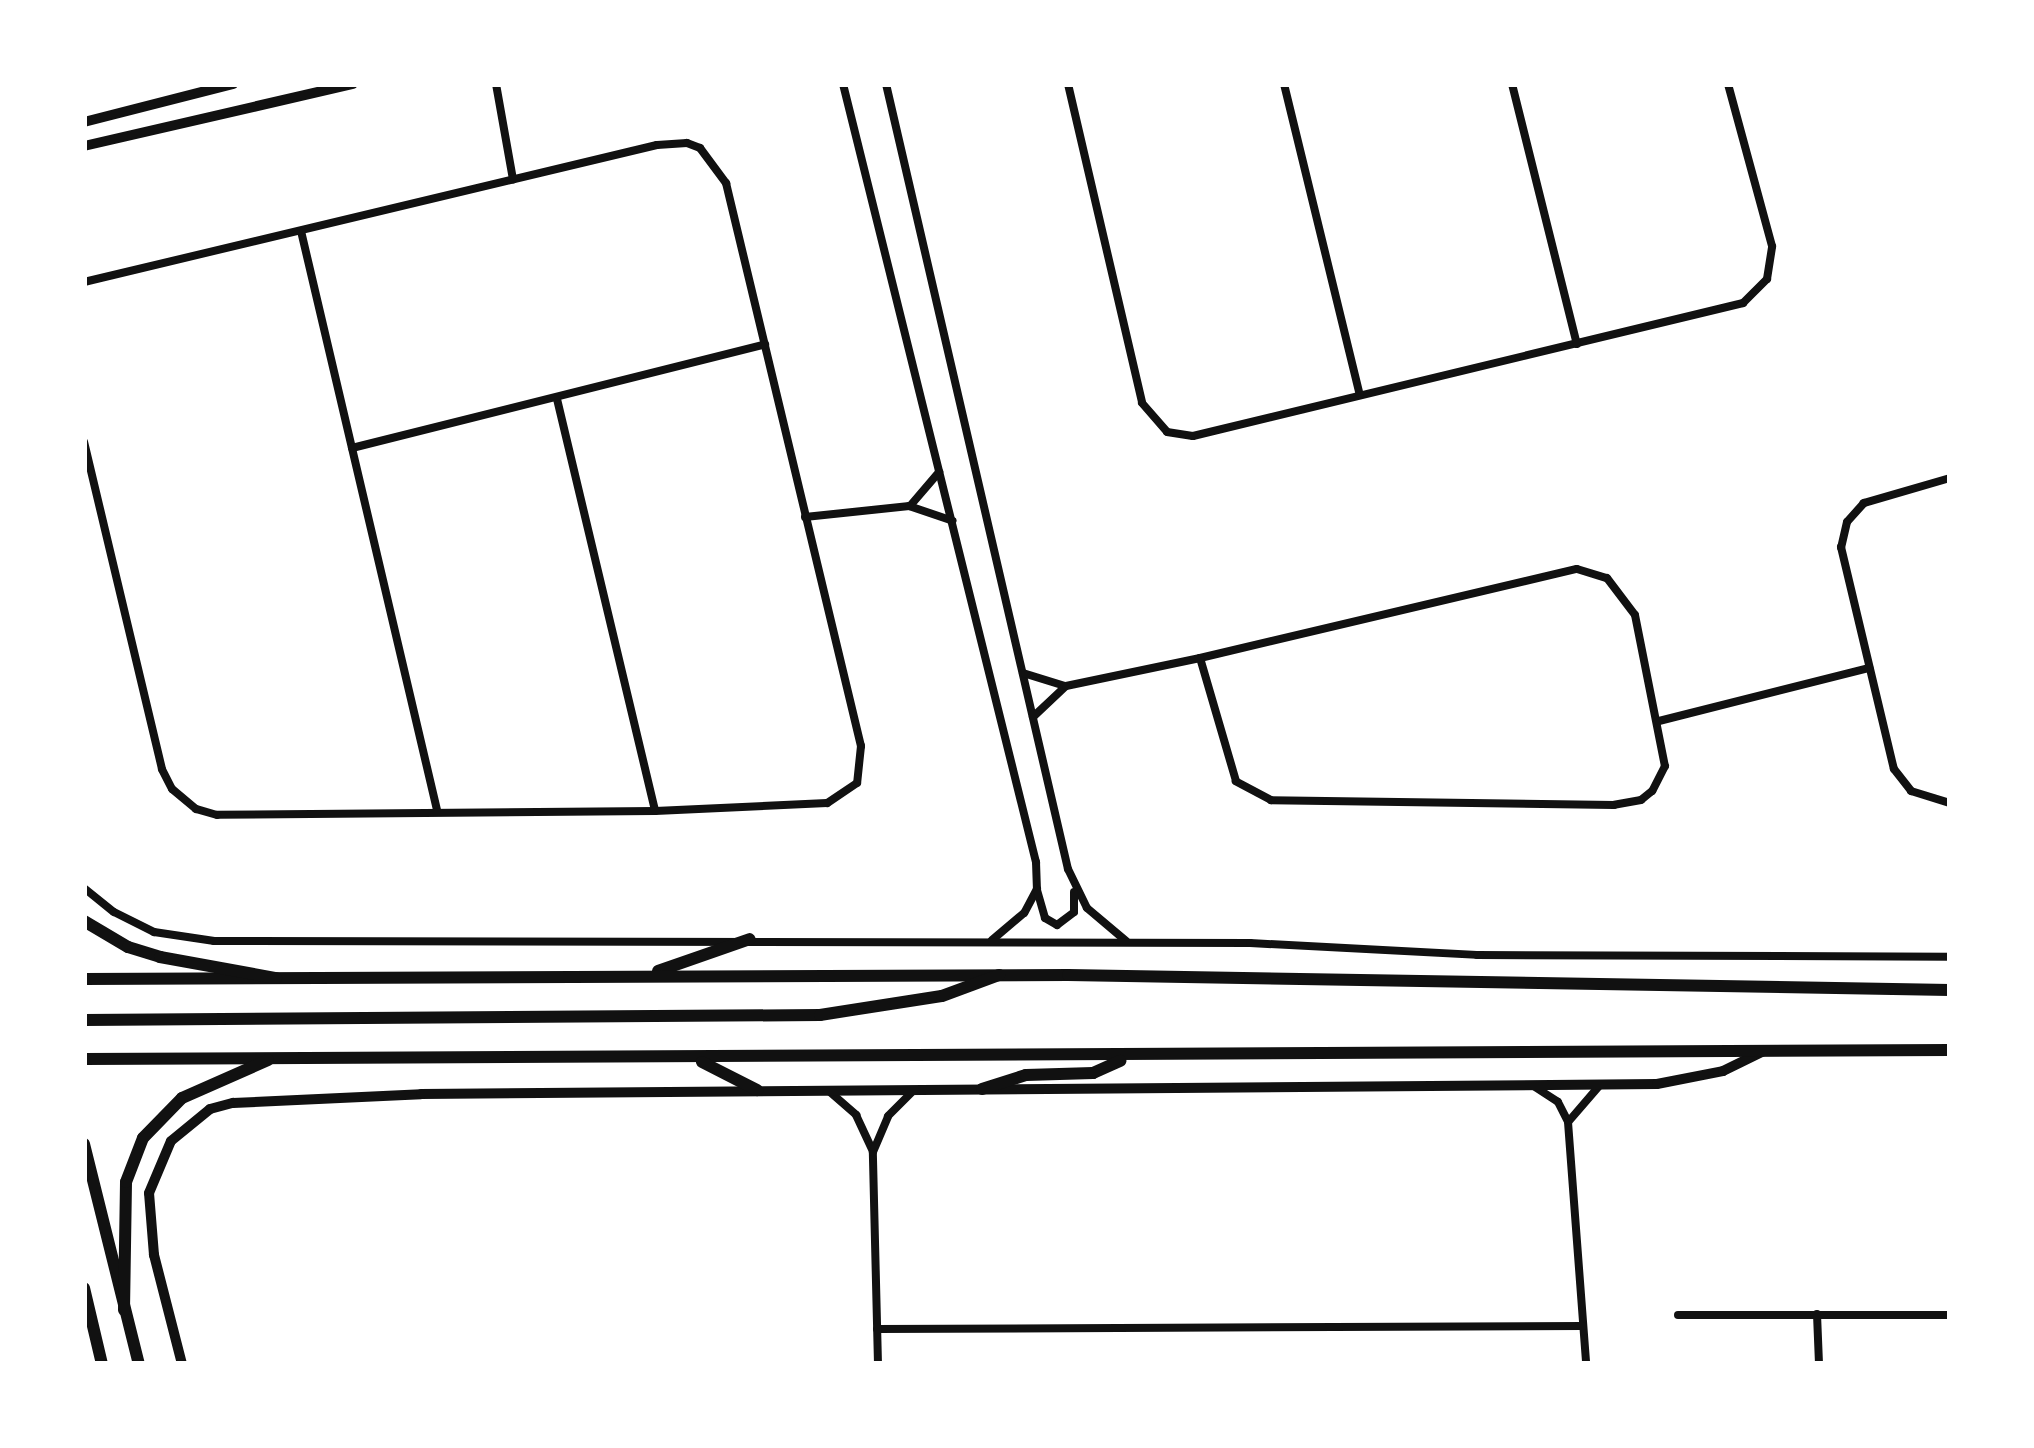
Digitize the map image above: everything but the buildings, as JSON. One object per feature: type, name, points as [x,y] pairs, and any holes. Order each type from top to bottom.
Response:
[{"type":"main road","points":[[84,921],[128,947],[277,979]]},
{"type":"main road","points":[[651,974],[750,939]]},
{"type":"main road","points":[[84,980],[999,975],[1950,990]]},
{"type":"main road","points":[[84,1020],[820,1015],[942,996],[999,975]]},
{"type":"main road","points":[[84,1059],[1950,1050]]},
{"type":"main road","points":[[982,1089],[1026,1075],[1093,1073],[1131,1057]]},
{"type":"main road","points":[[696,1058],[757,1090]]},
{"type":"main road","points":[[124,1310],[127,1182],[142,1138],[182,1098],[268,1060]]},
{"type":"main road","points":[[84,1144],[139,1364]]},
{"type":"main road","points":[[84,1288],[102,1364]]},
{"type":"street","points":[[84,122],[233,84]]},
{"type":"street","points":[[84,146],[353,84]]},
{"type":"street","points":[[844,84],[1012,753],[1037,889],[1045,918],[1057,925],[1074,912],[1073,885],[886,84]]},
{"type":"street","points":[[1067,84],[1142,404],[1156,424],[1192,436],[1743,303],[1767,279],[1772,246],[1728,84]]},
{"type":"street","points":[[1284,84],[1360,394]]},
{"type":"street","points":[[1512,84],[1577,344]]},
{"type":"street","points":[[494,86],[513,179]]},
{"type":"street","points":[[84,282],[672,142],[700,148],[726,183],[861,746],[857,783],[827,803],[655,811],[217,815],[179,797],[162,769],[84,442]]},
{"type":"street","points":[[301,231],[437,810]]},
{"type":"street","points":[[352,448],[765,344]]},
{"type":"street","points":[[556,399],[655,811]]},
{"type":"street","points":[[909,506],[927,492],[940,468]]},
{"type":"street","points":[[1950,478],[1875,497],[1847,522],[1842,559],[1894,769],[1911,791],[1950,803]]},
{"type":"street","points":[[806,517],[909,506],[953,521]]},
{"type":"street","points":[[1023,673],[1066,686],[1577,569],[1607,578],[1629,601],[1659,721],[1664,752],[1660,779],[1652,791],[1628,805],[1271,800],[1246,791],[1229,769],[1200,658]]},
{"type":"street","points":[[1659,721],[1869,668]]},
{"type":"street","points":[[1033,717],[1066,686]]},
{"type":"street","points":[[1073,885],[1095,918],[1127,942]]},
{"type":"street","points":[[84,888],[110,910],[154,932],[214,941],[1127,942],[1501,956],[1950,957]]},
{"type":"street","points":[[989,941],[1015,925],[1037,889]]},
{"type":"street","points":[[182,1364],[149,1225],[149,1193],[171,1141],[210,1109],[254,1099],[916,1088],[1600,1085],[1702,1077],[1764,1052]]},
{"type":"street","points":[[1529,1085],[1550,1095],[1568,1122],[1586,1364]]},
{"type":"street","points":[[1568,1122],[1600,1085]]},
{"type":"street","points":[[878,1364],[874,1152],[888,1116],[916,1088]]},
{"type":"street","points":[[827,1090],[856,1115],[874,1152]]},
{"type":"street","points":[[1817,1314],[1819,1364]]},
{"type":"street","points":[[1678,1315],[1950,1315]]},
{"type":"street","points":[[877,1329],[1583,1326]]}]
